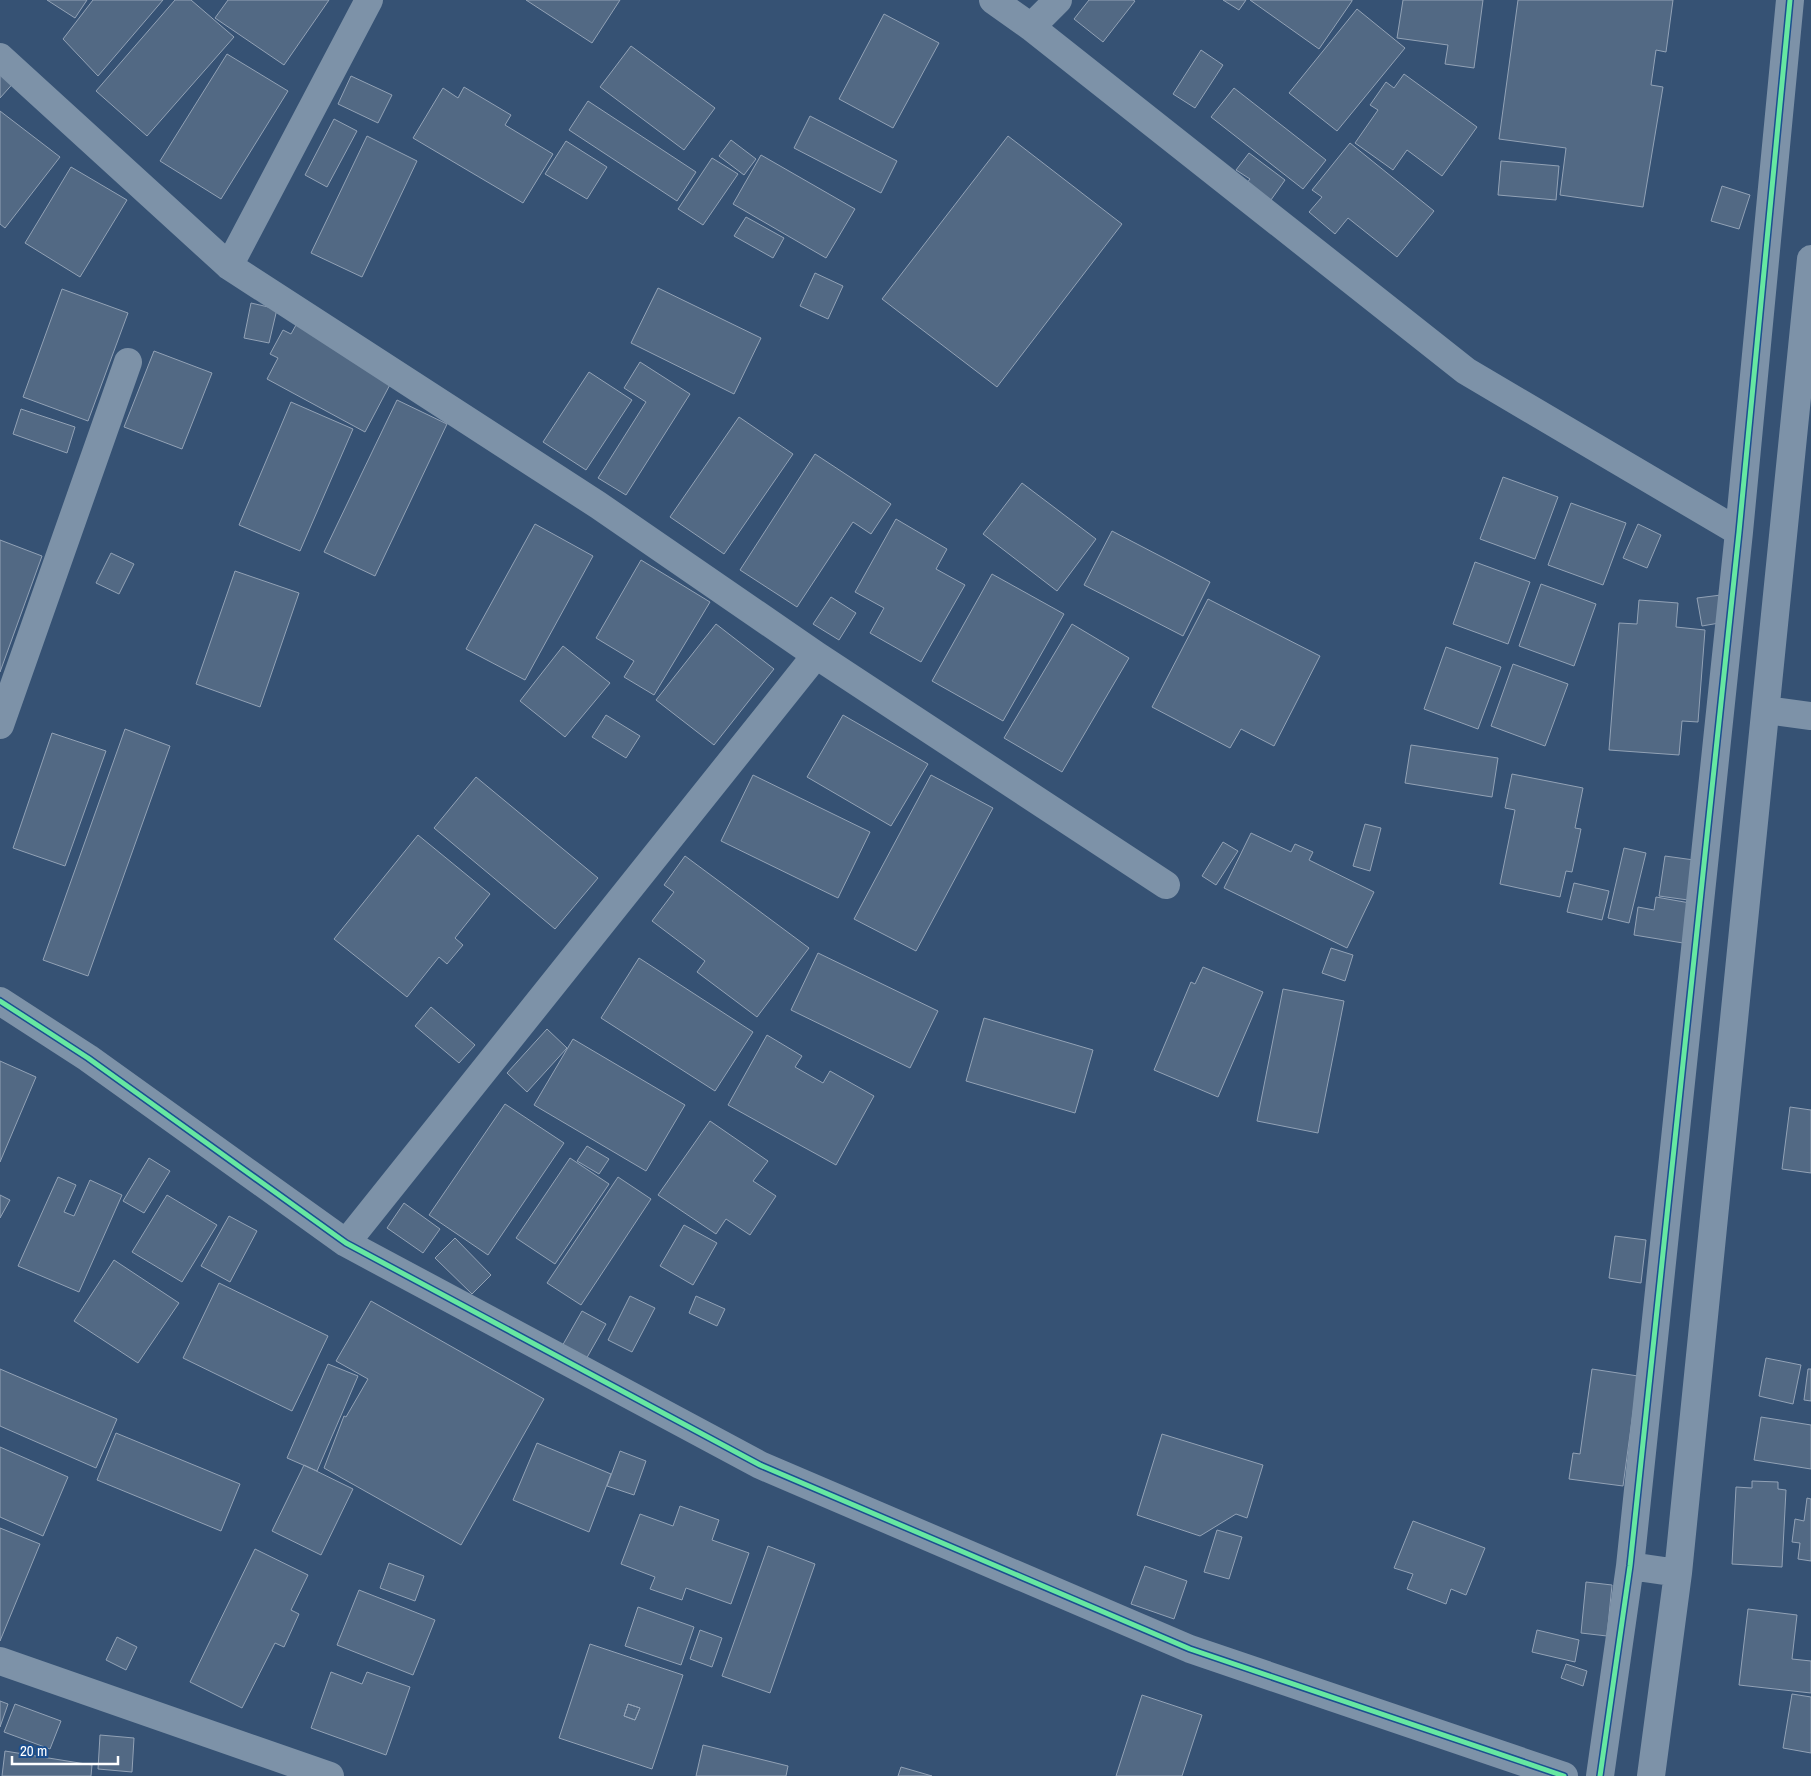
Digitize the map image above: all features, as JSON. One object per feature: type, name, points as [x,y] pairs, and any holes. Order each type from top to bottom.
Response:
[{"type":"street","points":[[229,266],[369,0]]},
{"type":"street","points":[[993,0],[1031,27],[1466,371],[1739,532]]},
{"type":"street","points":[[1031,27],[1058,0]]},
{"type":"street","points":[[1600,1776],[1630,1566],[1739,532],[1790,0]]},
{"type":"street","points":[[0,57],[229,266],[598,505],[816,655],[1166,885]]},
{"type":"street","points":[[1652,1776],[1678,1573],[1811,259]]},
{"type":"street","points":[[0,725],[128,362]]},
{"type":"street","points":[[346,1243],[816,655]]},
{"type":"street","points":[[1766,710],[1811,716]]},
{"type":"street","points":[[0,1001],[88,1058],[346,1243],[760,1465],[1190,1650],[1564,1776]]},
{"type":"street","points":[[1630,1566],[1678,1573]]},
{"type":"street","points":[[0,1661],[330,1776]]},
{"type":"building","points":[[47,0],[87,0],[75,18]]},
{"type":"building","points":[[93,0],[163,0],[98,76],[63,39]]},
{"type":"building","points":[[175,0],[191,0],[234,37],[147,136],[96,91]]},
{"type":"building","points":[[228,0],[329,0],[284,65],[215,18]]},
{"type":"building","points":[[526,0],[620,0],[592,43]]},
{"type":"building","points":[[1089,0],[1135,1],[1103,42],[1074,19]]},
{"type":"building","points":[[1223,0],[1246,0],[1239,10]]},
{"type":"building","points":[[1250,0],[1352,0],[1352,1],[1319,49]]},
{"type":"building","points":[[1403,0],[1483,0],[1474,68],[1445,64],[1448,45],[1397,38]]},
{"type":"building","points":[[1518,0],[1673,0],[1666,52],[1656,50],[1651,85],[1663,87],[1643,207],[1560,195],[1566,148],[1499,139]]},
{"type":"building","points":[[1357,9],[1405,48],[1337,131],[1289,93]]},
{"type":"building","points":[[884,14],[939,43],[893,128],[839,99]]},
{"type":"building","points":[[631,46],[715,108],[684,150],[600,87]]},
{"type":"building","points":[[1201,50],[1223,65],[1195,108],[1173,94]]},
{"type":"building","points":[[227,54],[288,91],[221,199],[160,161]]},
{"type":"building","points":[[0,63],[17,79],[0,98]]},
{"type":"building","points":[[1404,74],[1477,127],[1442,176],[1407,150],[1393,170],[1355,143],[1378,110],[1370,105],[1386,82],[1394,88]]},
{"type":"building","points":[[351,76],[392,95],[378,123],[338,104]]},
{"type":"building","points":[[464,87],[511,115],[505,125],[553,154],[523,203],[413,138],[443,88],[458,98]]},
{"type":"building","points":[[1234,88],[1326,160],[1303,189],[1211,117]]},
{"type":"building","points":[[588,101],[696,172],[677,201],[569,130]]},
{"type":"building","points":[[0,111],[60,157],[5,228],[0,224]]},
{"type":"building","points":[[810,116],[897,161],[881,193],[794,148]]},
{"type":"building","points":[[334,119],[357,131],[327,187],[305,175]]},
{"type":"building","points":[[367,136],[417,161],[362,277],[311,253]]},
{"type":"building","points":[[1008,136],[1122,224],[997,387],[882,299]]},
{"type":"building","points":[[731,140],[756,159],[744,175],[719,156]]},
{"type":"building","points":[[566,141],[607,167],[587,199],[545,174]]},
{"type":"building","points":[[1350,143],[1434,211],[1397,257],[1348,218],[1335,234],[1309,212],[1322,197],[1312,190]]},
{"type":"building","points":[[1249,153],[1285,180],[1266,207],[1242,189],[1250,179],[1236,170]]},
{"type":"building","points":[[761,155],[855,209],[826,258],[733,204]]},
{"type":"building","points":[[712,158],[738,174],[703,225],[678,209]]},
{"type":"building","points":[[1501,161],[1559,166],[1556,200],[1498,195]]},
{"type":"building","points":[[71,167],[127,200],[80,277],[25,243]]},
{"type":"building","points":[[1722,186],[1750,195],[1739,229],[1711,221]]},
{"type":"building","points":[[746,217],[784,238],[773,258],[734,236]]},
{"type":"building","points":[[815,273],[843,286],[828,319],[800,306]]},
{"type":"building","points":[[658,288],[761,338],[734,394],[631,343]]},
{"type":"building","points":[[62,289],[128,313],[88,421],[23,397]]},
{"type":"building","points":[[251,303],[277,309],[269,343],[244,338]]},
{"type":"building","points":[[296,325],[394,377],[365,432],[267,379],[278,358],[270,354],[283,330],[291,334]]},
{"type":"building","points":[[154,351],[212,373],[182,449],[124,427]]},
{"type":"building","points":[[640,362],[690,394],[626,495],[598,478],[646,402],[624,388]]},
{"type":"building","points":[[589,372],[632,400],[586,470],[543,442]]},
{"type":"building","points":[[397,400],[447,424],[375,576],[324,552]]},
{"type":"building","points":[[291,402],[353,429],[300,551],[239,525]]},
{"type":"building","points":[[21,409],[75,427],[67,453],[13,434]]},
{"type":"building","points":[[739,417],[793,454],[724,554],[670,517]]},
{"type":"building","points":[[815,454],[891,504],[871,534],[853,522],[797,607],[740,570]]},
{"type":"building","points":[[1503,477],[1558,497],[1535,559],[1480,539]]},
{"type":"building","points":[[1022,483],[1096,539],[1057,591],[983,534]]},
{"type":"building","points":[[1571,503],[1626,523],[1603,585],[1548,565]]},
{"type":"building","points":[[896,519],[947,549],[936,569],[965,585],[921,662],[870,633],[884,608],[855,592]]},
{"type":"building","points":[[535,524],[593,556],[525,680],[466,649]]},
{"type":"building","points":[[1638,524],[1661,535],[1647,568],[1623,558]]},
{"type":"building","points":[[1112,531],[1210,582],[1183,636],[1084,585]]},
{"type":"building","points":[[0,540],[42,556],[0,672]]},
{"type":"building","points":[[111,553],[134,564],[119,594],[96,583]]},
{"type":"building","points":[[641,560],[710,602],[654,695],[624,677],[634,661],[596,638]]},
{"type":"building","points":[[1475,562],[1530,582],[1508,644],[1453,624]]},
{"type":"building","points":[[235,571],[299,593],[260,707],[196,684]]},
{"type":"building","points":[[992,574],[1064,614],[1003,721],[932,681]]},
{"type":"building","points":[[1541,584],[1596,604],[1574,666],[1519,646]]},
{"type":"building","points":[[1721,595],[1725,622],[1702,626],[1697,598]]},
{"type":"building","points":[[831,597],[856,613],[839,640],[813,624]]},
{"type":"building","points":[[1208,599],[1320,656],[1274,746],[1241,729],[1230,748],[1152,707]]},
{"type":"building","points":[[1639,600],[1678,603],[1676,627],[1705,630],[1698,722],[1682,721],[1679,755],[1609,750],[1619,623],[1637,624]]},
{"type":"building","points":[[716,624],[774,669],[714,745],[656,700]]},
{"type":"building","points":[[1072,624],[1129,658],[1062,772],[1004,738]]},
{"type":"building","points":[[563,646],[610,683],[565,737],[520,701]]},
{"type":"building","points":[[1446,647],[1501,667],[1478,729],[1424,709]]},
{"type":"building","points":[[1513,664],[1568,684],[1545,746],[1491,726]]},
{"type":"building","points":[[606,715],[640,736],[626,758],[592,737]]},
{"type":"building","points":[[843,715],[928,764],[891,826],[807,777]]},
{"type":"building","points":[[125,729],[170,746],[88,976],[43,960]]},
{"type":"building","points":[[52,733],[106,751],[65,866],[13,848]]},
{"type":"building","points":[[1411,745],[1498,758],[1492,797],[1405,783]]},
{"type":"building","points":[[1512,774],[1583,788],[1575,828],[1581,829],[1572,872],[1566,871],[1560,897],[1500,884],[1515,810],[1505,808]]},
{"type":"building","points":[[753,775],[870,832],[838,898],[721,841]]},
{"type":"building","points":[[931,775],[993,808],[916,951],[854,919]]},
{"type":"building","points":[[476,777],[598,878],[555,929],[434,828]]},
{"type":"building","points":[[1365,824],[1381,828],[1370,871],[1353,866]]},
{"type":"building","points":[[1251,833],[1291,852],[1295,844],[1313,852],[1309,860],[1374,892],[1347,948],[1224,888]]},
{"type":"building","points":[[418,835],[490,894],[455,938],[463,945],[447,964],[439,957],[407,997],[334,939]]},
{"type":"building","points":[[1223,842],[1238,851],[1216,885],[1202,876]]},
{"type":"building","points":[[1624,848],[1646,853],[1629,923],[1608,918]]},
{"type":"building","points":[[685,856],[809,948],[757,1017],[697,972],[705,961],[652,921],[674,892],[664,885]]},
{"type":"building","points":[[1665,856],[1694,860],[1688,900],[1659,896]]},
{"type":"building","points":[[1574,883],[1609,891],[1602,920],[1567,912]]},
{"type":"building","points":[[1656,897],[1690,903],[1683,943],[1634,935],[1638,907],[1654,910]]},
{"type":"building","points":[[1331,948],[1353,955],[1345,981],[1322,973]]},
{"type":"building","points":[[818,953],[938,1011],[910,1068],[791,1010]]},
{"type":"building","points":[[639,958],[753,1032],[715,1091],[601,1018]]},
{"type":"building","points":[[1203,967],[1263,992],[1218,1097],[1154,1070],[1191,982],[1195,984]]},
{"type":"building","points":[[1283,989],[1344,1001],[1318,1133],[1257,1121]]},
{"type":"building","points":[[431,1007],[475,1045],[459,1063],[415,1026]]},
{"type":"building","points":[[984,1018],[1093,1050],[1075,1113],[966,1081]]},
{"type":"building","points":[[547,1029],[567,1048],[527,1092],[507,1073]]},
{"type":"building","points":[[767,1035],[802,1056],[795,1067],[823,1083],[830,1071],[874,1096],[836,1165],[728,1105]]},
{"type":"building","points":[[573,1039],[685,1105],[646,1171],[534,1105]]},
{"type":"building","points":[[0,1061],[36,1077],[0,1162]]},
{"type":"building","points":[[505,1104],[564,1143],[488,1255],[429,1215]]},
{"type":"building","points":[[1790,1107],[1811,1110],[1811,1173],[1782,1169]]},
{"type":"building","points":[[710,1121],[768,1161],[753,1181],[776,1196],[750,1235],[726,1219],[716,1234],[658,1195]]},
{"type":"building","points":[[587,1146],[609,1159],[599,1174],[577,1161]]},
{"type":"building","points":[[149,1158],[170,1171],[144,1213],[123,1201]]},
{"type":"building","points":[[570,1158],[609,1184],[555,1264],[516,1238]]},
{"type":"building","points":[[58,1177],[76,1185],[64,1212],[74,1216],[90,1180],[122,1195],[79,1292],[18,1266]]},
{"type":"building","points":[[618,1177],[651,1199],[581,1305],[547,1283]]},
{"type":"building","points":[[0,1195],[10,1200],[0,1218]]},
{"type":"building","points":[[167,1195],[217,1225],[182,1282],[132,1252]]},
{"type":"building","points":[[404,1203],[440,1229],[423,1253],[387,1228]]},
{"type":"building","points":[[229,1216],[257,1231],[230,1282],[201,1266]]},
{"type":"building","points":[[684,1225],[717,1243],[693,1285],[660,1266]]},
{"type":"building","points":[[1615,1236],[1646,1240],[1641,1283],[1609,1278]]},
{"type":"building","points":[[455,1238],[491,1275],[472,1294],[435,1258]]},
{"type":"building","points":[[114,1260],[179,1303],[138,1363],[74,1321]]},
{"type":"building","points":[[219,1283],[328,1336],[292,1411],[183,1358]]},
{"type":"building","points":[[630,1296],[655,1308],[632,1352],[608,1340]]},
{"type":"building","points":[[696,1296],[725,1309],[717,1326],[689,1313]]},
{"type":"building","points":[[371,1301],[544,1399],[461,1545],[324,1468],[344,1416],[346,1417],[368,1379],[336,1361]]},
{"type":"building","points":[[582,1311],[606,1324],[585,1361],[561,1348]]},
{"type":"building","points":[[1766,1358],[1801,1365],[1793,1404],[1759,1396]]},
{"type":"building","points":[[328,1364],[358,1376],[317,1471],[287,1458]]},
{"type":"building","points":[[0,1369],[117,1419],[96,1468],[0,1426]]},
{"type":"building","points":[[1592,1369],[1638,1376],[1623,1486],[1569,1479],[1573,1453],[1580,1454]]},
{"type":"building","points":[[1808,1369],[1811,1369],[1811,1401],[1804,1400]]},
{"type":"building","points":[[1761,1417],[1811,1425],[1811,1469],[1754,1460]]},
{"type":"building","points":[[116,1433],[240,1484],[221,1531],[97,1480]]},
{"type":"building","points":[[1162,1434],[1263,1465],[1247,1518],[1236,1514],[1200,1536],[1137,1515]]},
{"type":"building","points":[[537,1443],[611,1474],[589,1532],[513,1500]]},
{"type":"building","points":[[0,1447],[68,1477],[43,1536],[0,1517]]},
{"type":"building","points":[[620,1451],[646,1461],[634,1495],[607,1486]]},
{"type":"building","points":[[304,1465],[353,1489],[321,1555],[272,1531]]},
{"type":"building","points":[[1752,1481],[1778,1482],[1778,1489],[1786,1490],[1782,1567],[1732,1564],[1736,1487],[1752,1488]]},
{"type":"building","points":[[1807,1498],[1811,1499],[1811,1561],[1798,1559],[1800,1543],[1792,1542],[1795,1519],[1804,1521]]},
{"type":"building","points":[[680,1506],[719,1520],[712,1540],[749,1553],[731,1604],[686,1588],[682,1600],[650,1589],[655,1577],[621,1564],[640,1514],[673,1526]]},
{"type":"building","points":[[1413,1521],[1485,1548],[1466,1595],[1451,1589],[1446,1604],[1407,1589],[1413,1574],[1394,1568]]},
{"type":"building","points":[[0,1528],[40,1544],[0,1641]]},
{"type":"building","points":[[1217,1530],[1242,1537],[1229,1579],[1204,1572]]},
{"type":"building","points":[[768,1546],[815,1564],[770,1693],[722,1676]]},
{"type":"building","points":[[255,1549],[308,1575],[291,1610],[299,1614],[284,1647],[275,1643],[242,1708],[190,1682]]},
{"type":"building","points":[[389,1563],[424,1576],[415,1601],[380,1588]]},
{"type":"building","points":[[1145,1566],[1187,1581],[1174,1619],[1131,1604]]},
{"type":"building","points":[[1586,1582],[1612,1585],[1607,1636],[1581,1633]]},
{"type":"building","points":[[359,1590],[435,1620],[413,1675],[337,1645]]},
{"type":"building","points":[[638,1607],[694,1627],[681,1665],[625,1646]]},
{"type":"building","points":[[1748,1609],[1797,1615],[1792,1659],[1811,1661],[1811,1693],[1739,1685]]},
{"type":"building","points":[[700,1630],[722,1638],[712,1667],[690,1659]]},
{"type":"building","points":[[1537,1630],[1579,1640],[1575,1662],[1532,1652]]},
{"type":"building","points":[[117,1637],[137,1647],[126,1670],[106,1660]]},
{"type":"building","points":[[590,1644],[683,1675],[652,1769],[559,1738]],"holes":[[[628,1704],[640,1708],[635,1720],[624,1716]]]},
{"type":"building","points":[[1566,1664],[1587,1671],[1583,1686],[1561,1678]]},
{"type":"building","points":[[331,1672],[362,1684],[367,1672],[410,1687],[386,1755],[311,1728]]},
{"type":"building","points":[[1792,1694],[1811,1697],[1811,1753],[1783,1748]]},
{"type":"building","points":[[1142,1695],[1202,1715],[1182,1776],[1116,1776]]},
{"type":"building","points":[[0,1701],[8,1704],[0,1727]]},
{"type":"building","points":[[15,1704],[61,1721],[50,1749],[4,1732]]},
{"type":"building","points":[[628,1704],[640,1708],[635,1720],[624,1716]]},
{"type":"building","points":[[100,1735],[134,1738],[132,1772],[98,1769]]},
{"type":"building","points":[[703,1745],[788,1766],[786,1776],[696,1776]]},
{"type":"building","points":[[5,1751],[92,1765],[91,1776],[2,1776]]},
{"type":"building","points":[[901,1767],[932,1776],[898,1776]]},
{"type":"cycle path","points":[[1600,1776],[1630,1566],[1739,532],[1790,0]]},
{"type":"cycle path","points":[[0,1001],[88,1058],[346,1243],[760,1465],[1190,1649],[1564,1776]]}]
